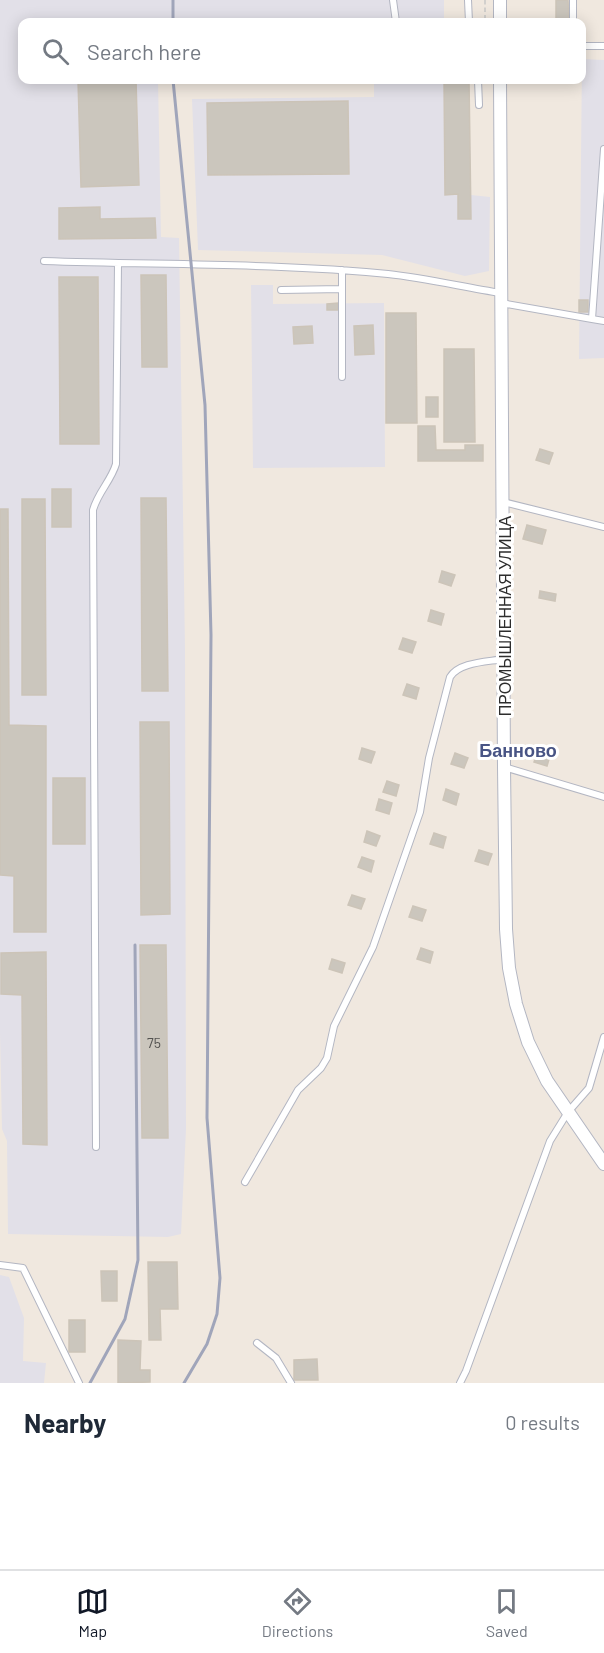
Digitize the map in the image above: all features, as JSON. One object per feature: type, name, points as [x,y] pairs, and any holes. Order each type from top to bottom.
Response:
[{"type":"street","points":[[500,0],[500,18]]},
{"type":"street","name":"ПРОМЫШЛЕННАЯ УЛИЦА","points":[[500,84],[504,767],[506,929],[509,968],[516,1004],[528,1041],[547,1081],[604,1164]]},
{"type":"lane","points":[[393,0],[395,18]]},
{"type":"lane","points":[[468,0],[469,18]]},
{"type":"lane","points":[[573,0],[573,18]]},
{"type":"lane","points":[[586,46],[604,46]]},
{"type":"lane","points":[[478,84],[479,105]]},
{"type":"lane","points":[[592,319],[604,149]]},
{"type":"lane","points":[[44,261],[192,264],[390,274],[604,321]]},
{"type":"lane","points":[[96,1148],[93,510],[96,497],[113,476],[117,464],[118,264]]},
{"type":"lane","points":[[342,270],[342,377]]},
{"type":"lane","points":[[281,290],[342,289]]},
{"type":"lane","points":[[503,502],[604,527]]},
{"type":"lane","points":[[245,1182],[298,1090],[321,1068],[327,1058],[334,1026],[373,947],[420,812],[429,758],[450,677],[454,670],[460,667],[504,659]]},
{"type":"lane","points":[[504,767],[604,798]]},
{"type":"lane","points":[[460,1383],[550,1141],[568,1112],[589,1088],[604,1037]]},
{"type":"lane","points":[[0,1265],[23,1268],[79,1383]]},
{"type":"lane","points":[[257,1343],[276,1358],[291,1383]]},
{"type":"path","points":[[485,0],[485,18]]},
{"type":"shaded area","points":[[0,0],[444,0],[444,18],[18,18],[18,84],[158,84],[161,237],[179,238],[185,649],[186,1129],[181,1234],[168,1237],[8,1234],[7,1141],[2,1129],[0,1033]]},
{"type":"shaded area","points":[[586,59],[604,60],[604,358],[579,359],[582,84],[586,84]]},
{"type":"shaded area","points":[[374,84],[469,84],[471,195],[490,197],[489,271],[465,276],[382,255],[198,250],[192,99],[374,97]]},
{"type":"shaded area","points":[[251,285],[273,285],[273,304],[384,303],[385,467],[253,468]]},
{"type":"shaded area","points":[[0,1275],[9,1277],[24,1318],[23,1361],[46,1363],[44,1383],[0,1383]]},
{"type":"building","points":[[556,0],[568,0],[569,18],[556,18]]},
{"type":"building","points":[[78,84],[136,84],[139,185],[81,187]]},
{"type":"building","points":[[444,84],[469,84],[471,219],[458,219],[458,194],[445,195]]},
{"type":"building","points":[[348,101],[349,174],[208,175],[207,103]]},
{"type":"building","points":[[100,207],[100,219],[155,218],[156,238],[59,239],[59,208]]},
{"type":"building","points":[[141,275],[166,275],[167,367],[142,367]]},
{"type":"building","points":[[59,277],[98,277],[99,444],[60,444]]},
{"type":"building","points":[[579,300],[588,300],[588,312],[579,312]]},
{"type":"building","points":[[338,303],[338,310],[327,310],[327,304]]},
{"type":"building","points":[[386,313],[416,313],[417,423],[386,423]]},
{"type":"building","points":[[373,325],[374,354],[355,355],[354,326]]},
{"type":"building","points":[[312,326],[313,343],[294,344],[293,327]]},
{"type":"building","points":[[444,349],[474,349],[475,442],[444,442]]},
{"type":"building","points":[[426,397],[438,397],[438,417],[426,417]]},
{"type":"building","points":[[418,426],[435,426],[436,450],[465,450],[465,445],[483,445],[483,461],[418,461]]},
{"type":"building","points":[[540,449],[553,453],[549,464],[536,460]]},
{"type":"building","points":[[52,489],[71,489],[71,527],[52,527]]},
{"type":"building","points":[[141,498],[166,498],[168,691],[142,691]]},
{"type":"building","points":[[22,499],[45,499],[46,695],[22,695]]},
{"type":"building","points":[[0,509],[8,509],[9,725],[46,726],[46,932],[14,932],[14,876],[0,875]]},
{"type":"building","points":[[527,525],[546,530],[542,544],[523,539]]},
{"type":"building","points":[[442,571],[455,575],[451,586],[439,582]]},
{"type":"building","points":[[540,591],[556,594],[555,601],[539,598]]},
{"type":"building","points":[[431,610],[444,614],[441,625],[428,621]]},
{"type":"building","points":[[403,638],[416,642],[412,653],[399,649]]},
{"type":"building","points":[[407,684],[419,688],[416,699],[403,695]]},
{"type":"building","points":[[140,722],[169,722],[170,914],[141,915]]},
{"type":"building","points":[[362,748],[375,752],[371,763],[359,759]]},
{"type":"building","points":[[538,751],[550,756],[547,766],[534,762]]},
{"type":"building","points":[[455,753],[468,758],[464,768],[451,764]]},
{"type":"building","points":[[53,778],[85,778],[85,844],[53,844]]},
{"type":"building","points":[[387,781],[399,785],[396,796],[383,792]]},
{"type":"building","points":[[446,789],[459,794],[456,805],[443,800]]},
{"type":"building","points":[[379,799],[392,803],[389,814],[376,810]]},
{"type":"building","points":[[367,831],[380,836],[376,846],[364,842]]},
{"type":"building","points":[[434,833],[446,837],[443,848],[430,844]]},
{"type":"building","points":[[479,850],[492,854],[488,865],[475,861]]},
{"type":"building","points":[[362,857],[374,861],[371,872],[358,867]]},
{"type":"building","points":[[352,895],[365,899],[361,909],[348,905]]},
{"type":"building","points":[[413,906],[426,910],[422,921],[409,917]]},
{"type":"building","points":[[140,945],[166,945],[168,1138],[142,1138]]},
{"type":"building","points":[[421,948],[433,952],[430,963],[417,959]]},
{"type":"building","points":[[46,952],[47,1145],[23,1144],[22,995],[1,994],[1,953]]},
{"type":"building","points":[[332,959],[345,963],[342,973],[329,969]]},
{"type":"building","points":[[148,1262],[177,1262],[178,1309],[160,1309],[161,1340],[149,1340]]},
{"type":"building","points":[[101,1271],[117,1271],[117,1301],[102,1301]]},
{"type":"building","points":[[69,1320],[85,1320],[85,1352],[69,1352]]},
{"type":"building","points":[[118,1340],[141,1341],[140,1370],[150,1370],[150,1382],[118,1383]]},
{"type":"building","points":[[317,1359],[318,1380],[294,1380],[294,1360]]},
{"type":"railway","points":[[173,0],[173,18]]},
{"type":"railway","points":[[173,84],[205,405],[211,635],[207,1118],[220,1278],[217,1314],[207,1344],[184,1383]]},
{"type":"railway","points":[[90,1383],[125,1319],[138,1260],[135,945]]},
{"type":"district","name":"Банново","points":[[518,750]]}]
